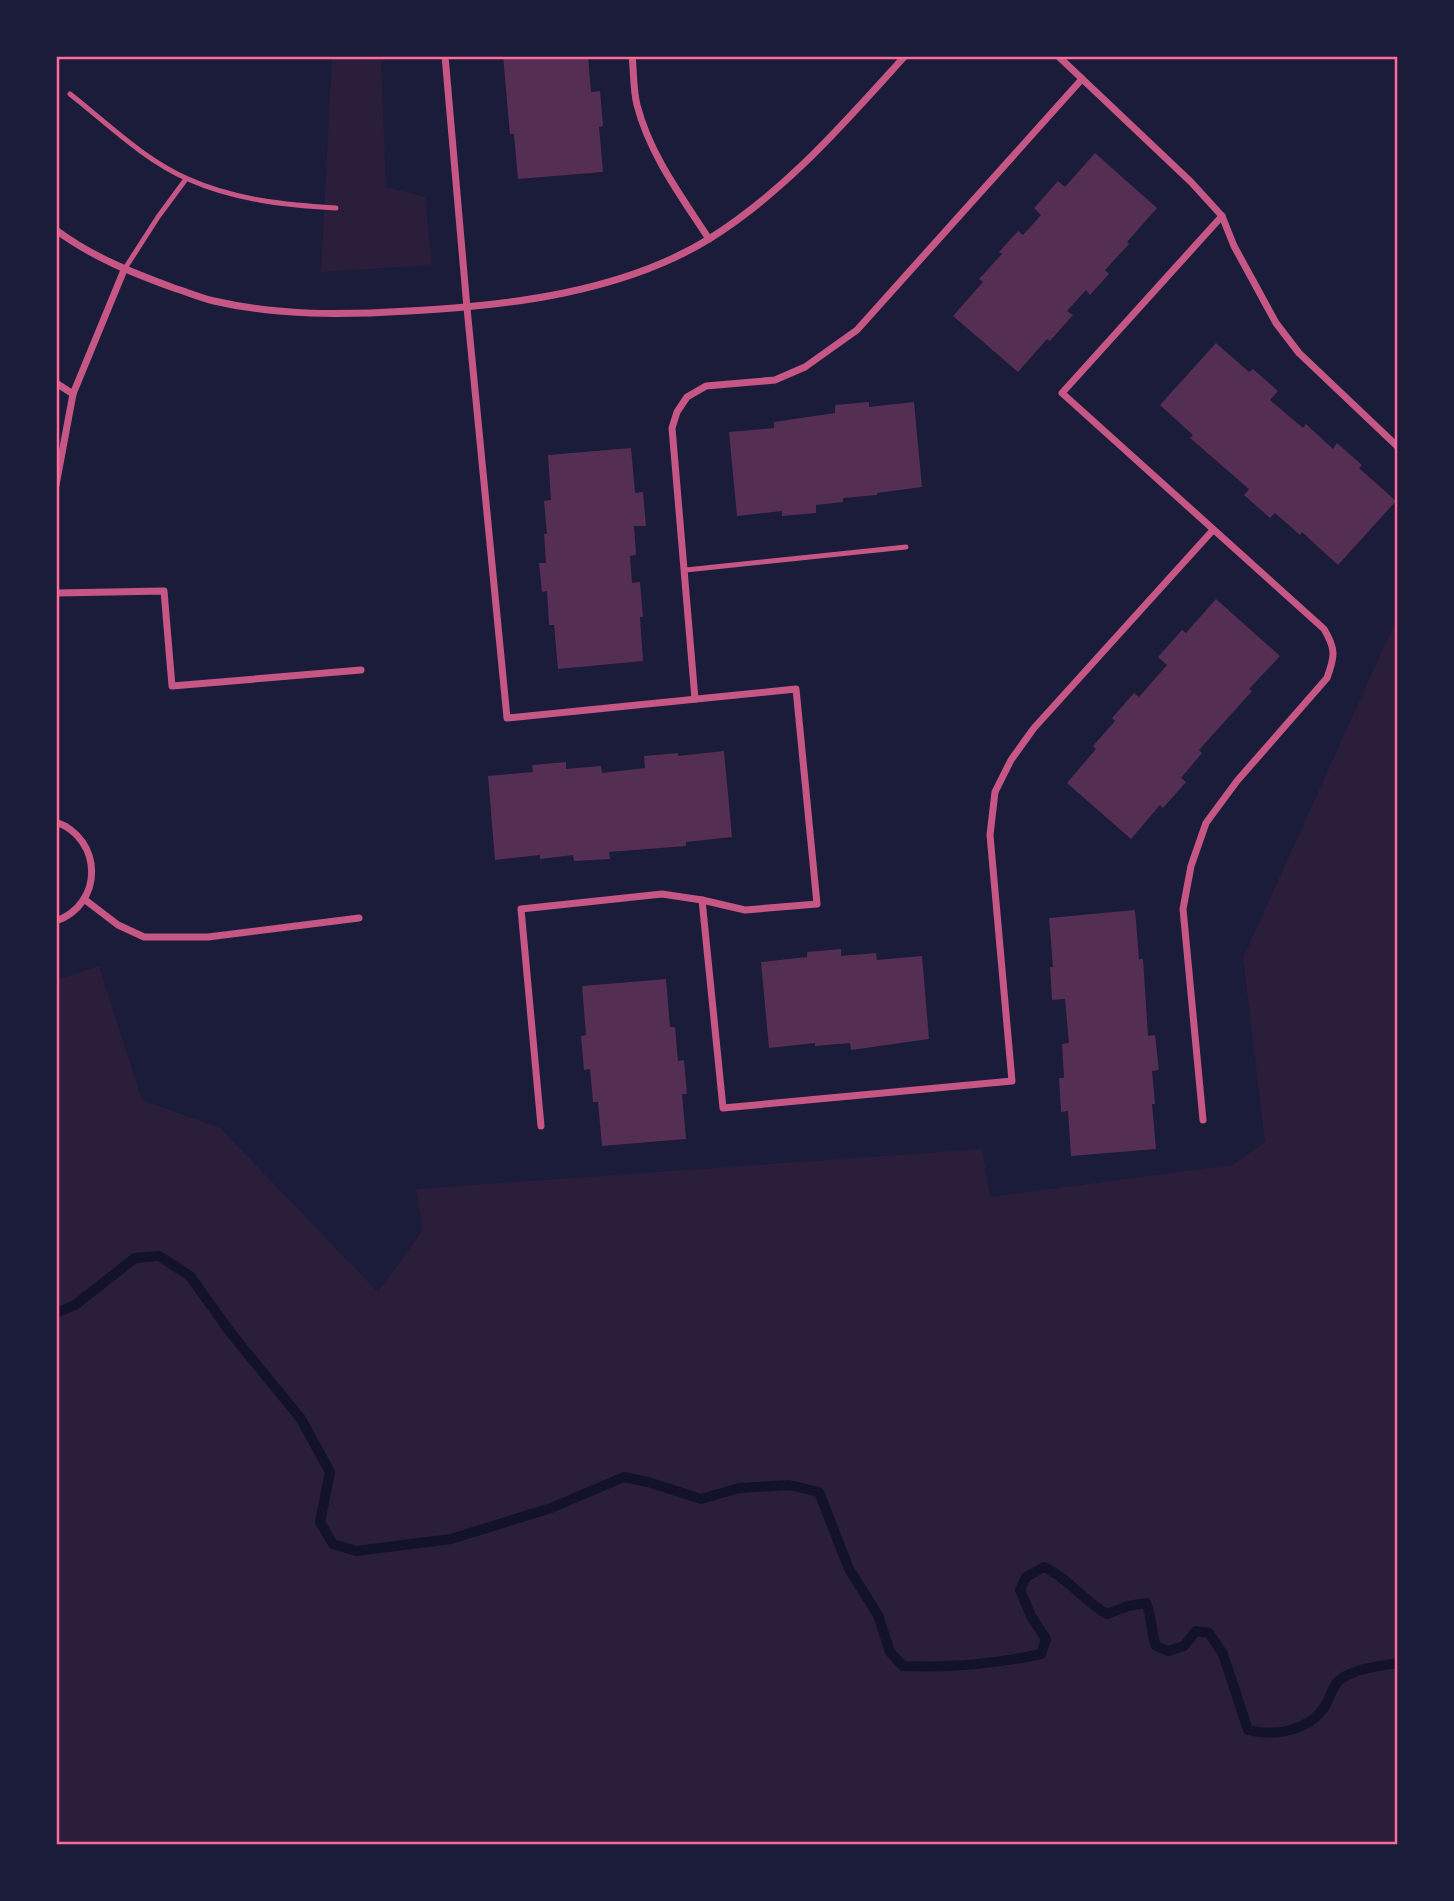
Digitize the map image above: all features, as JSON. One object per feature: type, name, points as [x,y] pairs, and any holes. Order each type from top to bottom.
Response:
[{"type":"street","points":[[445,56],[507,718],[796,689],[817,904],[745,911],[702,900],[662,894],[521,909],[541,1126]]},
{"type":"street","points":[[632,56],[636,102],[646,134],[660,163],[709,239]]},
{"type":"street","points":[[56,230],[124,270],[212,301],[265,310],[333,315],[467,308],[575,290],[656,267],[709,239],[768,195],[813,155],[905,56]]},
{"type":"street","points":[[1058,56],[1191,182],[1222,216],[1234,246],[1276,323],[1299,353],[1398,447]]},
{"type":"street","points":[[695,699],[672,428],[677,412],[687,397],[706,386],[775,380],[805,367],[857,330],[1082,79]]},
{"type":"street","points":[[1203,1120],[1184,909],[1191,866],[1206,823],[1237,780],[1327,678],[1334,659],[1331,641],[1324,629],[1062,393],[1222,216]]},
{"type":"street","points":[[56,485],[73,394],[124,270]]},
{"type":"street","points":[[56,383],[73,394]]},
{"type":"street","points":[[702,900],[723,1108],[1012,1081],[990,835],[995,792],[1012,760],[1034,728],[1213,530]]},
{"type":"street","points":[[56,593],[164,591],[172,686],[361,670]]},
{"type":"street","points":[[56,822],[68,827],[83,841],[91,859],[92,881],[84,899],[64,918],[56,920]]},
{"type":"street","points":[[84,899],[118,925],[144,937],[208,937],[359,918]]},
{"type":"lane","points":[[70,94],[146,154],[186,179],[235,196],[290,205],[336,208]]},
{"type":"lane","points":[[124,270],[186,179]]},
{"type":"lane","points":[[686,570],[906,547]]},
{"type":"shaded area","points":[[332,56],[388,56],[381,61],[386,187],[425,197],[432,265],[321,272]]},
{"type":"shaded area","points":[[1398,616],[1398,1845],[56,1845],[56,980],[99,966],[142,1100],[220,1128],[378,1292],[423,1230],[416,1189],[982,1149],[990,1197],[1232,1165],[1265,1142],[1243,958]]},
{"type":"building","points":[[503,56],[588,56],[591,92],[600,91],[603,126],[599,127],[603,172],[518,179],[514,134],[510,134]]},
{"type":"building","points":[[1095,153],[1157,208],[1105,270],[1109,274],[1090,295],[1086,290],[1067,311],[1073,315],[1018,372],[953,316],[983,282],[979,279],[1002,254],[999,252],[1018,231],[1023,235],[1041,215],[1034,208],[1058,181],[1065,187]]},
{"type":"building","points":[[1216,343],[1249,372],[1253,369],[1278,391],[1270,400],[1303,428],[1306,424],[1333,449],[1337,443],[1362,465],[1359,468],[1396,501],[1338,565],[1302,532],[1300,535],[1275,513],[1270,518],[1244,495],[1249,489],[1190,438],[1193,435],[1160,405]]},
{"type":"building","points":[[869,402],[869,407],[914,402],[922,487],[843,498],[843,502],[816,505],[816,513],[782,516],[782,511],[737,516],[729,432],[774,428],[774,422],[835,413],[835,405]]},
{"type":"building","points":[[631,448],[635,493],[643,492],[646,526],[634,526],[636,555],[630,556],[632,583],[640,582],[643,661],[558,669],[554,625],[549,625],[547,591],[542,592],[539,563],[546,563],[544,501],[551,500],[548,455]]},
{"type":"building","points":[[1216,599],[1280,656],[1199,750],[1202,753],[1181,778],[1186,782],[1163,808],[1160,805],[1131,839],[1067,783],[1096,749],[1093,746],[1115,721],[1112,718],[1134,693],[1139,697],[1167,665],[1158,657],[1182,630],[1186,633]]},
{"type":"building","points":[[724,751],[732,837],[686,842],[686,846],[609,852],[610,859],[574,861],[573,855],[540,859],[540,855],[495,860],[488,776],[533,772],[532,765],[566,762],[566,769],[601,766],[602,773],[645,768],[644,756],[678,753],[678,756]]},
{"type":"building","points":[[1135,910],[1139,959],[1143,959],[1148,1036],[1155,1035],[1159,1070],[1152,1071],[1156,1149],[1071,1156],[1068,1111],[1061,1112],[1059,1078],[1064,1078],[1062,1044],[1069,1043],[1065,999],[1052,1000],[1050,967],[1053,967],[1049,918]]},
{"type":"building","points":[[841,949],[841,956],[876,953],[877,960],[922,956],[929,1039],[851,1050],[850,1043],[815,1046],[815,1043],[769,1048],[761,962],[807,957],[807,952]]},
{"type":"building","points":[[666,979],[670,1027],[675,1027],[678,1061],[684,1060],[687,1094],[682,1094],[686,1139],[602,1146],[598,1102],[593,1102],[590,1069],[584,1070],[581,1036],[586,1035],[582,986]]},
{"type":"waterway","points":[[56,1313],[75,1305],[135,1258],[159,1256],[190,1276],[230,1332],[301,1419],[330,1472],[320,1522],[333,1544],[356,1551],[451,1539],[551,1508],[624,1477],[701,1499],[739,1488],[789,1485],[819,1492],[849,1569],[878,1615],[890,1652],[903,1666],[972,1664],[1041,1654],[1046,1639],[1031,1616],[1020,1590],[1026,1577],[1044,1567],[1061,1577],[1107,1614],[1146,1603],[1156,1646],[1168,1651],[1184,1646],[1196,1631],[1209,1633],[1223,1654],[1248,1730],[1269,1733],[1300,1726],[1318,1714],[1336,1684],[1347,1675],[1376,1666],[1398,1663]]}]
